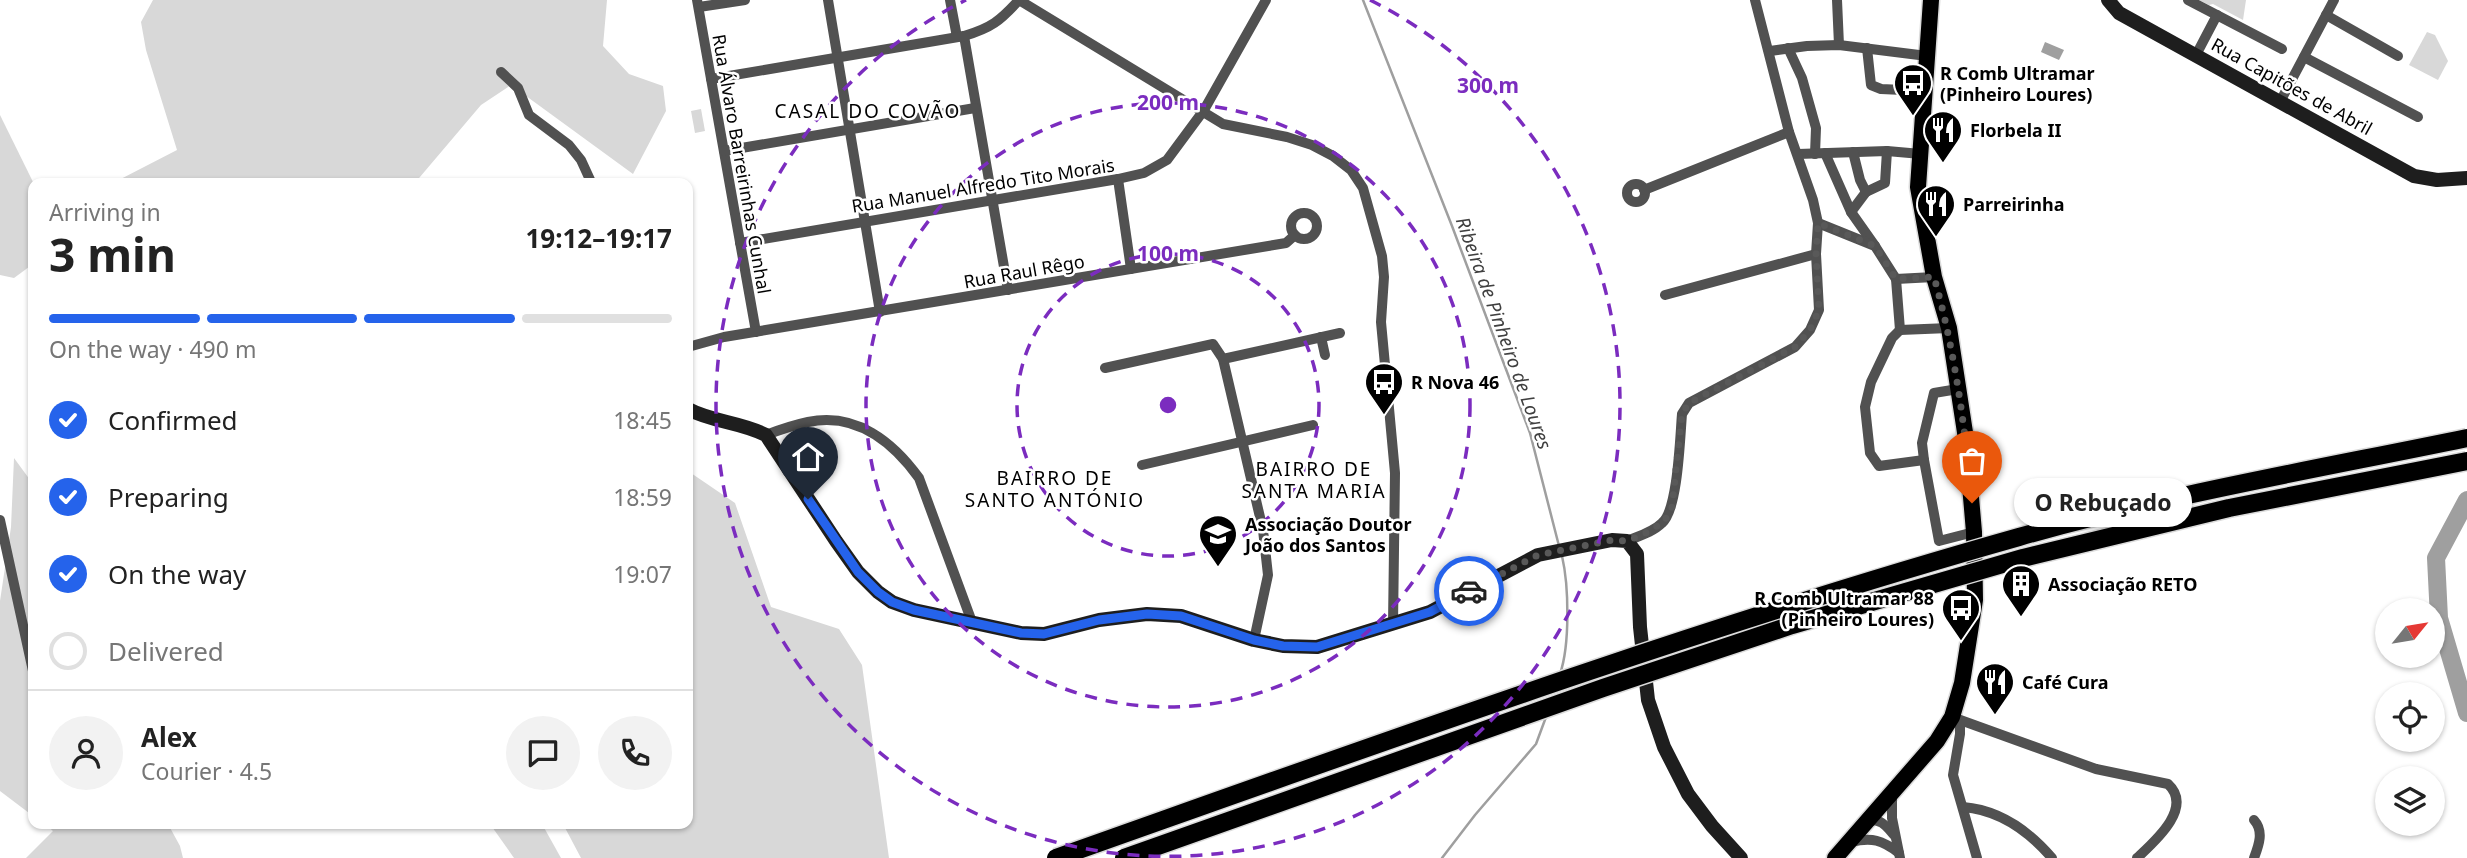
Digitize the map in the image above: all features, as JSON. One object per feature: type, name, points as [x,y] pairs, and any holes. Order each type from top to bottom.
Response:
[{"type":"highway","points":[[1056,858],[1598,667],[1792,603],[2022,536],[2224,486],[2467,438]]},
{"type":"highway","points":[[1124,858],[1603,688],[1792,625],[2049,552],[2229,508],[2467,461]]},
{"type":"main road","points":[[1835,858],[1937,741],[1952,717],[1962,683],[1975,600],[1974,532],[1966,439],[1948,328],[1934,277],[1918,187],[1931,0]]},
{"type":"street","points":[[698,4],[745,0]]},
{"type":"street","points":[[828,0],[880,312]]},
{"type":"street","points":[[950,0],[961,36],[1008,290]]},
{"type":"street","points":[[711,79],[986,30],[1002,20],[1019,0],[1223,124],[1312,145],[1334,156],[1351,170],[1363,188],[1382,256],[1384,277],[1381,322],[1395,472],[1393,625]]},
{"type":"street","name":"Rua Manuel Alfredo Tito Morais","points":[[740,243],[1144,173],[1167,160],[1204,110],[1266,0]]},
{"type":"street","points":[[693,411],[755,429],[766,435],[858,572],[892,602],[914,610],[1021,633],[1044,634],[1099,620],[1147,614],[1181,616],[1254,640],[1283,646],[1317,647],[1430,612],[1547,552],[1612,540],[1627,541],[1664,522],[1672,507],[1682,414],[1689,403],[1795,347],[1810,330],[1819,310],[1816,254],[1818,223],[1789,132],[1755,0]]},
{"type":"street","points":[[1837,0],[1839,45]]},
{"type":"street","name":"Rua Capitões de Abril","points":[[2108,0],[2119,13],[2281,100],[2414,176],[2437,180],[2467,178]]},
{"type":"street","points":[[2188,0],[2282,50]]},
{"type":"street","points":[[2281,100],[2334,0]]},
{"type":"street","name":"Rua Álvaro Barreirinhas Cunhal","points":[[698,4],[756,332]]},
{"type":"street","points":[[2196,55],[2217,15]]},
{"type":"street","points":[[2326,15],[2398,56]]},
{"type":"street","points":[[1770,51],[1839,45],[1927,56]]},
{"type":"street","points":[[1788,48],[1802,78],[1820,153],[1850,210],[1896,279],[1900,330]]},
{"type":"street","points":[[1867,48],[1871,85],[1881,89],[1925,91]]},
{"type":"street","points":[[2304,57],[2418,117]]},
{"type":"street","points":[[501,72],[517,88],[529,115],[569,145],[581,160],[589,178]]},
{"type":"street","points":[[724,151],[975,108]]},
{"type":"street","points":[[1644,190],[1789,132]]},
{"type":"street","points":[[1798,154],[1887,151],[1921,153]]},
{"type":"street","points":[[1850,210],[1866,192],[1885,183],[1887,151]]},
{"type":"street","points":[[1853,152],[1866,192]]},
{"type":"street","points":[[1118,179],[1131,269]]},
{"type":"street","points":[[1818,223],[1875,246]]},
{"type":"street","name":"Rua Raul Rêgo","points":[[693,346],[724,337],[1286,243],[1295,235]]},
{"type":"street","points":[[1665,295],[1816,254]]},
{"type":"street","points":[[1896,279],[1934,277]]},
{"type":"street","points":[[1924,460],[1879,466],[1870,453],[1866,407],[1871,382],[1892,338],[1900,330],[1948,328]]},
{"type":"street","points":[[1223,359],[1340,333]]},
{"type":"street","points":[[1321,337],[1325,355]]},
{"type":"street","points":[[1105,368],[1213,344],[1223,359],[1263,530],[1268,575],[1254,640]]},
{"type":"street","points":[[1958,389],[1934,393],[1923,443],[1924,460],[1939,541],[1974,532]]},
{"type":"street","points":[[766,435],[809,421],[830,421],[859,427],[891,444],[919,478],[972,622]]},
{"type":"street","points":[[1142,465],[1313,425]]},
{"type":"street","points":[[0,520],[28,648]]},
{"type":"street","points":[[1627,541],[1637,554],[1640,627],[1648,700],[1664,747],[1688,794],[1741,858]]},
{"type":"street","points":[[1952,717],[1960,726],[1954,775],[1977,858]]},
{"type":"street","points":[[1952,717],[2096,769],[2168,783],[2175,789],[2175,813],[2161,835],[2137,858]]},
{"type":"street","points":[[1892,793],[1892,818],[1899,855]]},
{"type":"street","points":[[1963,807],[1983,809],[2010,822],[2034,837],[2052,858]]},
{"type":"street","points":[[1867,820],[1877,819],[1883,822],[1896,836]]},
{"type":"street","points":[[2254,820],[2260,834],[2254,858]]},
{"type":"street","points":[[1847,844],[1873,838],[1885,842],[1899,855]]},
{"type":"shaded area","points":[[153,0],[607,0],[603,46],[629,74],[663,86],[666,111],[633,174],[511,85],[481,105],[419,178],[123,178],[177,150],[146,50],[141,22]]},
{"type":"shaded area","points":[[2199,0],[2246,0],[2243,20],[2213,4]]},
{"type":"shaded area","points":[[2427,32],[2435,35],[2448,61],[2438,80],[2409,65]]},
{"type":"shaded area","points":[[2045,42],[2064,50],[2059,60],[2041,52]]},
{"type":"shaded area","points":[[701,109],[705,131],[695,133],[691,111]]},
{"type":"shaded area","points":[[0,115],[31,178],[28,178],[28,268],[14,278],[0,275]]},
{"type":"shaded area","points":[[14,458],[28,477],[28,812],[0,791],[0,601],[11,527]]},
{"type":"shaded area","points":[[693,474],[735,503],[771,607],[839,629],[862,665],[889,858],[581,858],[566,829],[693,829]]},
{"type":"shaded area","points":[[51,829],[171,829],[183,858],[26,858],[53,831]]},
{"type":"shaded area","points":[[494,829],[545,829],[561,858],[514,858]]},
{"type":"waterway","name":"Ribeira de Pinheiro de Loures","points":[[1363,0],[1530,433],[1559,546]]},
{"type":"waterway","points":[[2467,500],[2436,558],[2439,618],[2467,713]]},
{"type":"waterway","name":"Ribeira de Pinheiro de Loures","points":[[1560,674],[1566,648],[1567,615],[1562,556]]},
{"type":"waterway","name":"Ribeira de Pinheiro de Loures","points":[[1442,858],[1536,744],[1546,717]]},
{"type":"way so far","points":[[1469,591],[1538,555],[1612,540],[1627,541],[1664,522],[1672,507],[1682,414],[1689,403],[1795,347],[1810,330],[1819,310],[1816,254],[1818,223],[1875,246],[1896,279],[1934,277],[1948,328],[1966,439],[1972,503]]},
{"type":"place","name":"R Comb Ultramar (Pinheiro Loures)","points":[[1913,117]]},
{"type":"place","name":"Florbela II","points":[[1943,164]]},
{"type":"place","name":"Parreirinha","points":[[1936,238]]},
{"type":"place","name":"R Nova 46","points":[[1384,416]]},
{"type":"place","name":"O Rebuçado","points":[[1972,503]]},
{"type":"place","name":"Associação Doutor João dos Santos","points":[[1218,568]]},
{"type":"place","name":"Associação RETO","points":[[2021,618]]},
{"type":"place","name":"R Comb Ultramar 88 (Pinheiro Loures)","points":[[1961,642]]},
{"type":"place","name":"Café Cura","points":[[1995,716]]},
{"type":"district","name":"CASAL DO COVÃO","points":[[868,111]]},
{"type":"district","name":"BAIRRO DE SANTA MARIA","points":[[1314,480]]},
{"type":"district","name":"BAIRRO DE SANTO ANTÓNIO","points":[[1055,489]]},
{"type":"route","points":[[808,499],[858,572],[892,602],[914,610],[1021,633],[1044,634],[1099,620],[1147,614],[1181,616],[1254,640],[1283,646],[1317,647],[1430,612],[1469,591]]}]
